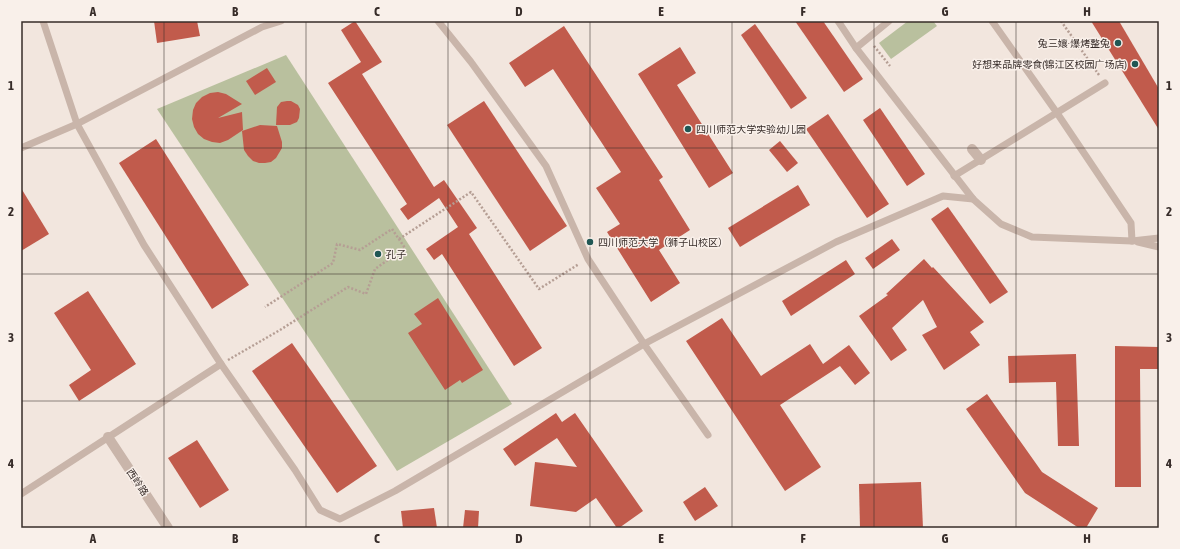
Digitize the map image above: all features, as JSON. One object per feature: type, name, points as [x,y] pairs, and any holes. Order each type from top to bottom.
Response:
[{"type":"street","points":[[972,149],[982,160]]},
{"type":"street","name":"西岭路","points":[[108,437],[168,528]]},
{"type":"lane","points":[[43,21],[77,124],[144,245],[221,364],[295,470],[320,510],[340,519],[394,491],[644,344],[836,242],[943,196],[973,200]]},
{"type":"lane","points":[[21,148],[77,124],[262,26],[281,21]]},
{"type":"lane","points":[[438,21],[471,62],[546,166],[588,259],[644,344],[708,435]]},
{"type":"lane","points":[[838,21],[856,48],[973,200],[1001,224],[1032,237],[1132,241],[1159,238]]},
{"type":"lane","points":[[856,48],[888,21]]},
{"type":"lane","points":[[992,21],[1058,113],[1132,223],[1132,241]]},
{"type":"lane","points":[[954,176],[1105,83]]},
{"type":"lane","points":[[1132,241],[1159,247]]},
{"type":"lane","points":[[21,494],[221,364]]},
{"type":"path","points":[[1061,21],[1105,83]]},
{"type":"path","points":[[868,38],[890,66]]},
{"type":"path","points":[[399,239],[471,192],[539,289],[588,259]]},
{"type":"path","points":[[221,364],[280,330],[348,287],[366,294],[375,269],[405,248],[392,229],[360,250],[337,244],[333,263],[265,307]]},
{"type":"green space","points":[[908,21],[933,21],[937,26],[891,59],[879,43]]},
{"type":"green space","points":[[286,55],[512,404],[397,471],[157,109]]},
{"type":"building","points":[[154,21],[197,21],[200,36],[157,43]]},
{"type":"building","points":[[355,21],[382,62],[362,74],[434,187],[444,180],[477,228],[469,234],[542,348],[514,366],[442,254],[434,260],[426,249],[458,227],[439,198],[408,220],[400,209],[407,204],[328,83],[361,62],[341,30]]},
{"type":"building","points":[[795,21],[823,21],[863,79],[844,92]]},
{"type":"building","points":[[1091,21],[1119,21],[1159,89],[1159,130]]},
{"type":"building","points":[[755,24],[807,98],[791,109],[741,35]]},
{"type":"building","points":[[564,26],[663,177],[659,180],[690,230],[659,250],[680,283],[651,302],[607,232],[620,224],[596,188],[621,172],[553,69],[525,87],[509,63]]},
{"type":"building","name":"四川师范大学实验幼儿园","points":[[680,47],[696,73],[677,85],[733,173],[709,188],[638,74]]},
{"type":"building","points":[[267,68],[276,82],[255,95],[246,81]]},
{"type":"building","points":[[218,92],[226,94],[242,104],[218,118],[242,112],[243,130],[228,140],[220,143],[204,139],[198,134],[192,119],[193,110],[196,103],[202,97],[210,93]]},
{"type":"building","points":[[291,101],[298,105],[300,109],[299,118],[297,122],[290,125],[276,125],[277,107],[281,102]]},
{"type":"building","points":[[484,101],[567,226],[530,251],[447,125]]},
{"type":"building","points":[[880,108],[925,174],[907,186],[863,120]]},
{"type":"building","points":[[828,114],[889,204],[867,218],[806,129]]},
{"type":"building","points":[[260,125],[277,126],[282,142],[282,148],[276,158],[271,162],[259,163],[253,161],[244,150],[242,131]]},
{"type":"building","points":[[156,139],[249,285],[212,309],[119,163]]},
{"type":"building","points":[[780,141],[798,163],[787,172],[769,150]]},
{"type":"building","points":[[798,185],[810,205],[740,247],[728,228]]},
{"type":"building","points":[[21,188],[49,234],[21,251]]},
{"type":"building","points":[[948,207],[1008,292],[990,304],[931,219]]},
{"type":"building","points":[[892,239],[900,250],[873,269],[865,258]]},
{"type":"building","points":[[924,259],[984,322],[970,332],[980,345],[944,370],[922,335],[937,327],[923,300],[892,328],[907,350],[891,361],[859,316],[888,295],[886,294]]},
{"type":"building","points":[[846,260],[855,274],[791,316],[782,301]]},
{"type":"building","points":[[88,291],[136,364],[79,401],[69,385],[91,370],[54,313]]},
{"type":"building","points":[[438,298],[483,370],[462,383],[460,380],[445,390],[408,333],[422,324],[414,314]]},
{"type":"building","points":[[722,318],[761,376],[810,344],[823,364],[849,345],[870,373],[855,385],[840,366],[780,405],[821,467],[785,491],[686,341]]},
{"type":"building","points":[[292,343],[377,466],[337,493],[252,371]]},
{"type":"building","points":[[1115,346],[1159,347],[1159,369],[1140,369],[1141,487],[1115,487]]},
{"type":"building","points":[[1076,354],[1079,446],[1058,446],[1056,382],[1009,383],[1008,356]]},
{"type":"building","points":[[987,394],[1042,472],[1098,508],[1086,528],[1079,528],[1025,493],[966,409]]},
{"type":"building","points":[[556,413],[562,422],[575,413],[643,511],[619,528],[617,528],[596,498],[576,512],[530,506],[535,462],[577,467],[557,438],[515,466],[503,449]]},
{"type":"building","points":[[197,440],[229,490],[200,508],[168,458]]},
{"type":"building","points":[[921,482],[923,528],[860,528],[859,484]]},
{"type":"building","points":[[705,487],[718,506],[695,521],[683,502]]},
{"type":"building","points":[[434,508],[437,528],[403,528],[401,511]]},
{"type":"building","points":[[465,510],[479,511],[478,528],[463,528]]},
{"type":"place","name":"兔三孃·爆烤整兔","points":[[1118,43]]},
{"type":"place","name":"好想来品牌零食(锦江区校园广场店)","points":[[1135,64]]},
{"type":"place","name":"四川师范大学实验幼儿园","points":[[688,129]]},
{"type":"place","name":"四川师范大学（狮子山校区）","points":[[590,242]]},
{"type":"place","name":"孔子","points":[[378,254]]}]
